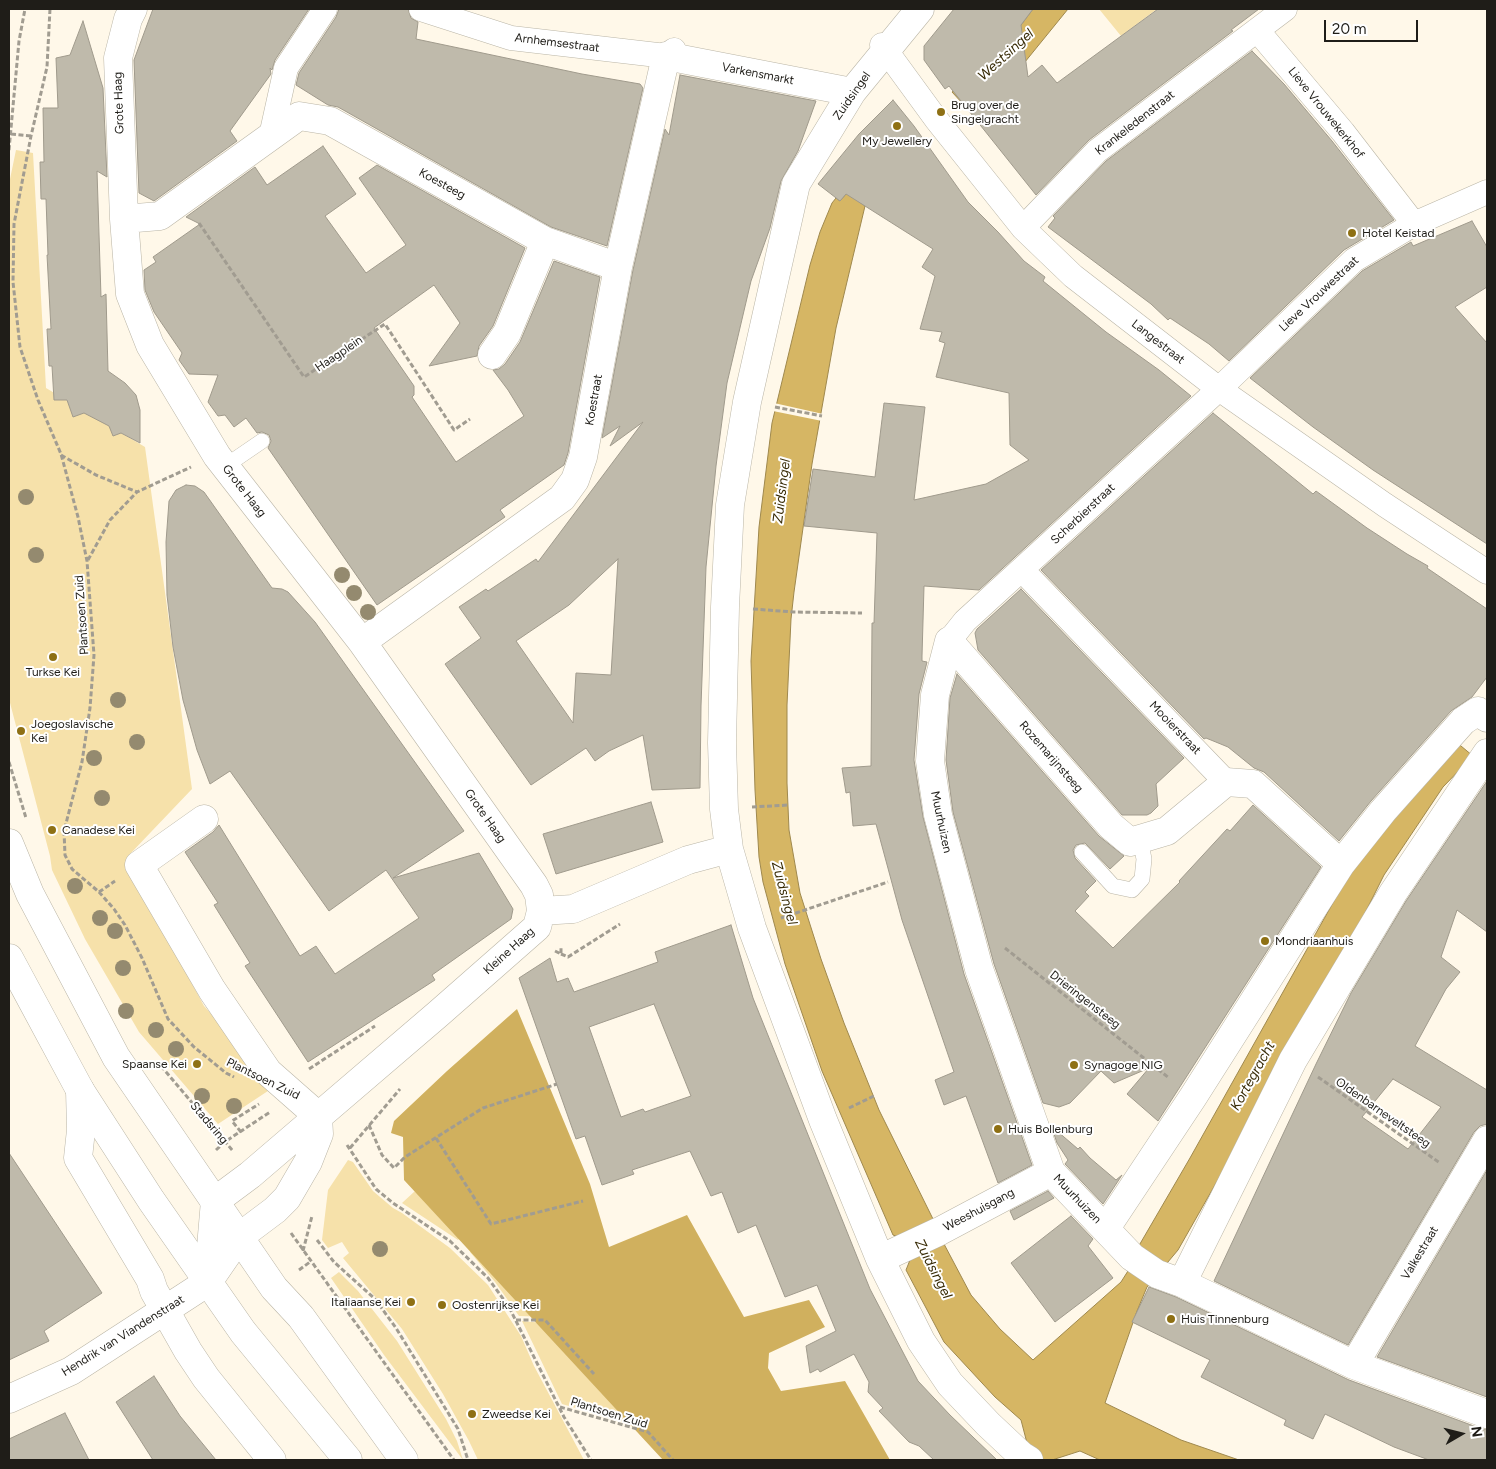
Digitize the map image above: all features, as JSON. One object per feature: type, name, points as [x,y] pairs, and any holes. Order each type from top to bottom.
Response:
[{"type":"street","name":"Grote Haag","points":[[133,9],[128,19],[118,58],[124,219],[130,294],[150,345],[212,463],[362,642],[534,885],[550,911]]},
{"type":"street","points":[[271,136],[286,68],[325,9]]},
{"type":"street","name":"Arnhemsestraat","points":[[421,9],[511,38],[670,53]]},
{"type":"street","points":[[884,47],[920,9]]},
{"type":"street","points":[[1257,30],[1285,9]]},
{"type":"street","name":"Lieve Vrouwekerkhof","points":[[1257,30],[1343,132],[1414,224]]},
{"type":"street","name":"Krankeledenstraat","points":[[1024,228],[1097,151],[1257,30]]},
{"type":"street","name":"Zuidsingel","points":[[884,47],[851,88],[796,184],[747,402],[732,496],[725,607],[722,743],[724,809],[729,849],[752,928],[801,1062],[880,1259],[921,1341],[950,1384],[1025,1458]]},
{"type":"street","name":"Langestraat","points":[[884,47],[936,119],[1024,228],[1073,276],[1218,389],[1385,505],[1487,572]]},
{"type":"street","name":"Varkensmarkt","points":[[670,53],[851,88]]},
{"type":"street","name":"Koestraat","points":[[362,642],[562,498],[575,480],[583,457],[618,267],[670,53]]},
{"type":"street","name":"Koesteeg","points":[[124,219],[160,216],[299,116],[330,122],[544,241],[618,267]]},
{"type":"street","name":"Lieve Vrouwestraat","points":[[1218,389],[1354,260],[1414,224],[1487,192]]},
{"type":"street","points":[[492,355],[507,333],[544,241]]},
{"type":"street","name":"Scherbierstraat","points":[[949,641],[965,621],[1218,389]]},
{"type":"street","name":"Mooierstraat","points":[[1022,570],[1226,782]]},
{"type":"street","name":"Rozemarijnsteeg","points":[[949,641],[1111,826],[1130,842],[1140,839]]},
{"type":"street","name":"Muurhuizen","points":[[949,641],[934,695],[930,761],[938,815],[979,969],[1051,1172],[1132,1257],[1157,1274],[1182,1283],[1354,1365],[1487,1414]]},
{"type":"street","points":[[1106,1228],[1193,1097],[1341,864],[1383,811],[1462,721],[1484,709]]},
{"type":"street","points":[[1182,1283],[1293,1060],[1393,893],[1487,753]]},
{"type":"street","points":[[1140,839],[1167,831],[1226,782],[1253,784],[1341,864]]},
{"type":"street","points":[[204,819],[139,865],[212,990],[268,1072],[318,1116],[319,1134],[308,1162],[286,1198],[274,1210],[239,1237],[208,1282]]},
{"type":"street","points":[[19,835],[30,894],[116,1057],[274,1288],[301,1317],[404,1460]]},
{"type":"street","points":[[550,911],[573,910],[688,860],[729,849]]},
{"type":"street","name":"Kleine Haag","points":[[215,1201],[250,1175],[438,1014],[536,927],[550,911]]},
{"type":"street","points":[[9,958],[80,1090],[151,1200],[243,1332],[348,1460]]},
{"type":"street","points":[[80,1090],[81,1130],[78,1158],[150,1279],[154,1291],[166,1309],[188,1351],[206,1378],[272,1460]]},
{"type":"street","name":"Valkestraat","points":[[1354,1365],[1487,1140]]},
{"type":"street","name":"Weeshuisgang","points":[[880,1259],[940,1231],[1051,1172]]},
{"type":"street","points":[[208,1282],[215,1201]]},
{"type":"street","name":"Hendrik van Viandenstraat","points":[[9,1399],[71,1371],[208,1282]]},
{"type":"lane","points":[[212,463],[262,441]]},
{"type":"lane","points":[[1082,852],[1113,886],[1132,890],[1142,879],[1144,859],[1140,839]]},
{"type":"path","points":[[9,150],[19,41],[25,9]]},
{"type":"path","name":"Plantsoen Zuid","points":[[50,9],[47,67],[14,224],[13,282],[20,346],[38,400],[61,454],[78,517],[87,561],[94,654],[91,699],[82,762],[64,831],[65,855],[72,869],[99,892],[125,925],[142,958],[168,1019],[194,1047],[226,1074],[242,1081]]},
{"type":"path","points":[[11,134],[31,136]]},
{"type":"path","name":"Haagplein","points":[[197,221],[304,377],[385,324],[454,430],[470,419]]},
{"type":"path","points":[[770,406],[822,416]]},
{"type":"path","points":[[61,454],[96,475],[137,492]]},
{"type":"path","points":[[87,561],[110,520],[137,492],[212,463]]},
{"type":"path","points":[[752,608],[794,612],[862,613]]},
{"type":"path","points":[[9,762],[16,790],[19,835]]},
{"type":"path","points":[[754,807],[789,805]]},
{"type":"path","points":[[780,918],[888,882]]},
{"type":"path","points":[[550,911],[561,954]]},
{"type":"path","points":[[553,950],[568,957],[627,920]]},
{"type":"path","name":"Drieringensteeg","points":[[1005,948],[1193,1097]]},
{"type":"path","points":[[241,1132],[232,1121],[382,1021]]},
{"type":"path","name":"Oldenbarneveltsteeg","points":[[1293,1060],[1463,1180]]},
{"type":"path","name":"Stadsring","points":[[157,1061],[226,1141],[250,1175]]},
{"type":"path","points":[[400,1088],[369,1125],[382,1155],[394,1168],[405,1157],[483,1108],[556,1084]]},
{"type":"path","points":[[845,1110],[876,1095]]},
{"type":"path","name":"Plantsoen Zuid","points":[[369,1125],[350,1148],[376,1189],[393,1203],[450,1241],[488,1278],[509,1307],[559,1407],[592,1460]]},
{"type":"path","points":[[436,1138],[491,1224],[584,1201]]},
{"type":"path","points":[[274,1210],[454,1460]]},
{"type":"path","points":[[317,1240],[334,1262],[375,1299],[396,1328],[458,1429],[468,1460]]},
{"type":"path","points":[[516,1320],[545,1320],[594,1374]]},
{"type":"path","name":"Plantsoen Zuid","points":[[559,1407],[648,1432],[673,1460]]},
{"type":"shaded area","points":[[1099,9],[1157,9],[1121,36]]},
{"type":"shaded area","points":[[16,150],[33,153],[46,388],[145,447],[192,789],[130,854],[130,868],[204,1006],[277,1085],[218,1124],[139,1032],[85,939],[52,870],[9,699],[9,184]]},
{"type":"shaded area","points":[[517,1009],[590,1184],[609,1247],[687,1215],[744,1317],[809,1300],[825,1327],[769,1353],[768,1368],[781,1391],[845,1381],[890,1460],[663,1460],[404,1180],[403,1137],[391,1133],[394,1121]]},
{"type":"shaded area","points":[[348,1160],[353,1162],[373,1191],[393,1208],[450,1248],[488,1285],[521,1336],[534,1366],[584,1460],[478,1460],[443,1394],[402,1329],[343,1258],[349,1253],[342,1242],[328,1248],[322,1240],[328,1190]]},
{"type":"shaded area","points":[[427,1180],[549,1317],[519,1316],[495,1282],[470,1252],[473,1249],[462,1236],[458,1240],[402,1203]]},
{"type":"shaded area","points":[[339,1272],[358,1291],[397,1341],[446,1419],[457,1441],[463,1460],[384,1355],[331,1278]]},
{"type":"shaded area","points":[[522,1321],[543,1323],[645,1428],[562,1404]]},
{"type":"water","name":"Westsingel","points":[[1033,9],[1068,9],[1016,73],[964,105],[952,92],[978,73]]},
{"type":"water","name":"Kortegracht","points":[[877,157],[858,201],[865,206],[836,328],[812,464],[794,592],[787,705],[789,830],[800,893],[821,959],[879,1110],[971,1295],[1000,1329],[1033,1360],[1121,1282],[1140,1252],[1137,1249],[1348,876],[1455,741],[1473,756],[1443,787],[1384,875],[1357,929],[1270,1088],[1178,1250],[1147,1287],[1105,1403],[1181,1440],[1239,1460],[1100,1460],[1080,1451],[1052,1460],[1018,1460],[1027,1443],[1021,1420],[995,1397],[944,1342],[906,1270],[912,1255],[904,1239],[893,1235],[822,1071],[785,964],[763,882],[759,857],[755,790],[751,661],[759,527],[772,423],[810,265],[820,232],[832,203],[836,198],[840,201]]},
{"type":"pier","points":[[774,403],[823,414],[822,421],[773,411]]},
{"type":"building","points":[[153,9],[309,9],[275,60],[272,70],[270,68],[271,74],[230,131],[237,141],[154,201],[139,193],[134,60]]},
{"type":"building","points":[[339,9],[408,9],[411,18],[418,22],[416,39],[582,74],[640,84],[643,88],[607,246],[551,227],[338,107],[328,105],[296,85],[299,73],[336,17]]},
{"type":"building","points":[[954,9],[1033,9],[1021,25],[1028,77],[1042,65],[1057,83],[1158,9],[1259,9],[1231,30],[1233,31],[1089,140],[1036,195],[949,86],[945,89],[924,60],[924,46]]},
{"type":"building","points":[[83,21],[103,88],[107,177],[97,171],[101,297],[106,294],[108,371],[125,383],[136,395],[140,410],[140,443],[121,433],[113,436],[109,426],[84,413],[73,417],[67,400],[54,400],[52,366],[49,366],[47,329],[51,329],[46,199],[41,199],[40,162],[44,162],[43,108],[58,108],[56,58],[70,55]]},
{"type":"building","points":[[1252,51],[1284,84],[1332,141],[1394,220],[1344,250],[1229,361],[1209,344],[1170,318],[1168,320],[1151,304],[1048,227],[1055,218],[1053,216],[1106,161]]},
{"type":"building","points":[[680,75],[816,101],[798,151],[781,181],[770,228],[751,281],[727,383],[716,466],[706,567],[700,788],[652,790],[643,735],[609,751],[595,761],[586,748],[531,785],[445,664],[481,638],[459,607],[486,589],[488,591],[536,559],[538,562],[643,422],[610,446],[620,426],[602,438],[633,270],[665,129],[669,135]],"holes":[[[618,559],[611,675],[576,673],[573,723],[516,641],[569,605]]]},
{"type":"building","points":[[893,100],[914,126],[968,202],[1024,261],[1045,277],[1043,281],[1106,332],[1159,370],[1191,396],[979,590],[924,586],[922,661],[927,662],[919,694],[914,760],[923,817],[964,974],[1032,1165],[998,1183],[966,1096],[944,1105],[935,1080],[954,1072],[902,920],[876,824],[853,826],[850,792],[846,793],[842,768],[871,766],[872,623],[874,623],[877,533],[804,526],[813,469],[875,477],[884,403],[925,407],[914,500],[986,484],[1029,460],[1010,445],[1009,393],[936,377],[945,343],[939,341],[942,332],[920,329],[935,276],[922,267],[933,249],[846,194],[840,201],[818,184],[859,134]]},
{"type":"building","points":[[323,146],[356,194],[325,216],[366,273],[406,245],[359,178],[377,165],[525,248],[493,326],[479,346],[477,356],[429,366],[460,323],[434,285],[374,328],[414,386],[414,395],[412,397],[456,462],[524,416],[493,370],[499,369],[505,364],[520,342],[554,261],[600,277],[568,453],[564,465],[500,510],[505,517],[377,605],[268,448],[271,441],[269,435],[262,432],[257,433],[246,418],[234,427],[225,415],[218,416],[208,402],[218,375],[189,374],[179,360],[182,353],[154,312],[145,290],[144,270],[156,262],[153,257],[200,224],[186,217],[255,167],[267,185]]},
{"type":"building","points":[[1472,221],[1487,247],[1487,287],[1455,307],[1487,343],[1487,544],[1373,470],[1313,427],[1250,378],[1362,271],[1411,242],[1413,246]]},
{"type":"building","points":[[1213,413],[1313,494],[1316,491],[1367,528],[1428,566],[1427,568],[1487,609],[1487,677],[1472,697],[1451,711],[1371,801],[1339,841],[1264,772],[1254,768],[1228,747],[1206,738],[1204,739],[1041,570]]},
{"type":"building","points":[[186,485],[195,486],[204,492],[272,588],[288,592],[315,622],[464,831],[393,878],[479,853],[513,909],[511,919],[432,975],[435,980],[308,1062],[245,966],[250,963],[214,905],[218,903],[185,852],[213,832],[219,825],[300,956],[316,946],[335,974],[419,918],[386,870],[329,911],[230,771],[210,784],[197,750],[183,700],[173,647],[167,595],[166,542],[169,501],[176,490]]},
{"type":"building","points":[[1021,589],[1184,758],[1156,784],[1158,806],[1151,813],[1147,815],[1122,815],[978,650],[975,633],[977,629]]},
{"type":"building","points":[[957,674],[1099,836],[1124,856],[1110,869],[1085,843],[1076,845],[1073,850],[1075,858],[1096,881],[1085,892],[1089,896],[1075,911],[1113,948],[1180,882],[1227,829],[1230,831],[1253,805],[1321,867],[1158,1121],[1127,1094],[1149,1068],[1114,1083],[1101,1071],[1070,1103],[1059,1107],[1043,1103],[994,964],[953,812],[946,760],[950,698]]},
{"type":"building","points":[[1487,781],[1487,932],[1457,910],[1441,957],[1460,972],[1446,989],[1415,1046],[1487,1090],[1487,1124],[1480,1126],[1474,1132],[1348,1345],[1214,1281],[1351,993],[1406,901]],"holes":[[[1393,1079],[1441,1107],[1408,1149],[1362,1117]]]},
{"type":"building","points":[[651,802],[663,842],[556,874],[543,834]]},
{"type":"building","points":[[731,925],[753,998],[870,1289],[918,1381],[997,1460],[934,1460],[919,1446],[909,1442],[879,1411],[883,1408],[868,1392],[869,1382],[854,1354],[820,1372],[818,1369],[810,1373],[806,1346],[836,1331],[817,1285],[785,1297],[756,1225],[738,1233],[722,1192],[711,1196],[690,1151],[632,1170],[634,1174],[602,1185],[585,1136],[576,1139],[519,978],[550,958],[557,982],[568,978],[574,992],[658,962],[655,952]],"holes":[[[654,1004],[691,1096],[645,1112],[643,1109],[621,1117],[589,1027]]]},
{"type":"building","points":[[1057,1131],[1078,1149],[1080,1147],[1116,1180],[1122,1175],[1103,1204],[1065,1164],[1068,1160],[1057,1143],[1054,1134]]},
{"type":"building","points":[[9,1153],[102,1293],[44,1331],[49,1341],[9,1360]]},
{"type":"building","points":[[1487,1170],[1487,1397],[1377,1357]]},
{"type":"building","points":[[1048,1191],[1054,1198],[1014,1220],[1010,1211]]},
{"type":"building","points":[[1071,1216],[1093,1239],[1088,1246],[1113,1278],[1055,1322],[1011,1263]]},
{"type":"building","points":[[1149,1287],[1176,1297],[1349,1380],[1482,1429],[1487,1429],[1487,1460],[1429,1460],[1394,1447],[1325,1414],[1313,1439],[1284,1425],[1286,1420],[1201,1377],[1210,1360],[1132,1322]]},
{"type":"building","points":[[154,1376],[180,1416],[216,1460],[153,1460],[116,1402]]},
{"type":"building","points":[[65,1413],[89,1460],[9,1460],[9,1439]]},
{"type":"place","name":"Brug over de Singelgracht","points":[[941,112]]},
{"type":"place","name":"My Jewellery","points":[[897,126]]},
{"type":"place","name":"Hotel Keistad","points":[[1352,233]]},
{"type":"place","name":"Turkse Kei","points":[[53,657]]},
{"type":"place","name":"Joegoslavische Kei","points":[[21,731]]},
{"type":"place","name":"Canadese Kei","points":[[52,830]]},
{"type":"place","name":"Mondriaanhuis","points":[[1265,941]]},
{"type":"place","name":"Spaanse Kei","points":[[197,1064]]},
{"type":"place","name":"Synagoge NIG","points":[[1074,1065]]},
{"type":"place","name":"Huis Bollenburg","points":[[998,1129]]},
{"type":"place","name":"Italiaanse Kei","points":[[411,1302]]},
{"type":"place","name":"Oostenrijkse Kei","points":[[442,1305]]},
{"type":"place","name":"Huis Tinnenburg","points":[[1171,1319]]},
{"type":"place","name":"Zweedse Kei","points":[[472,1414]]}]
